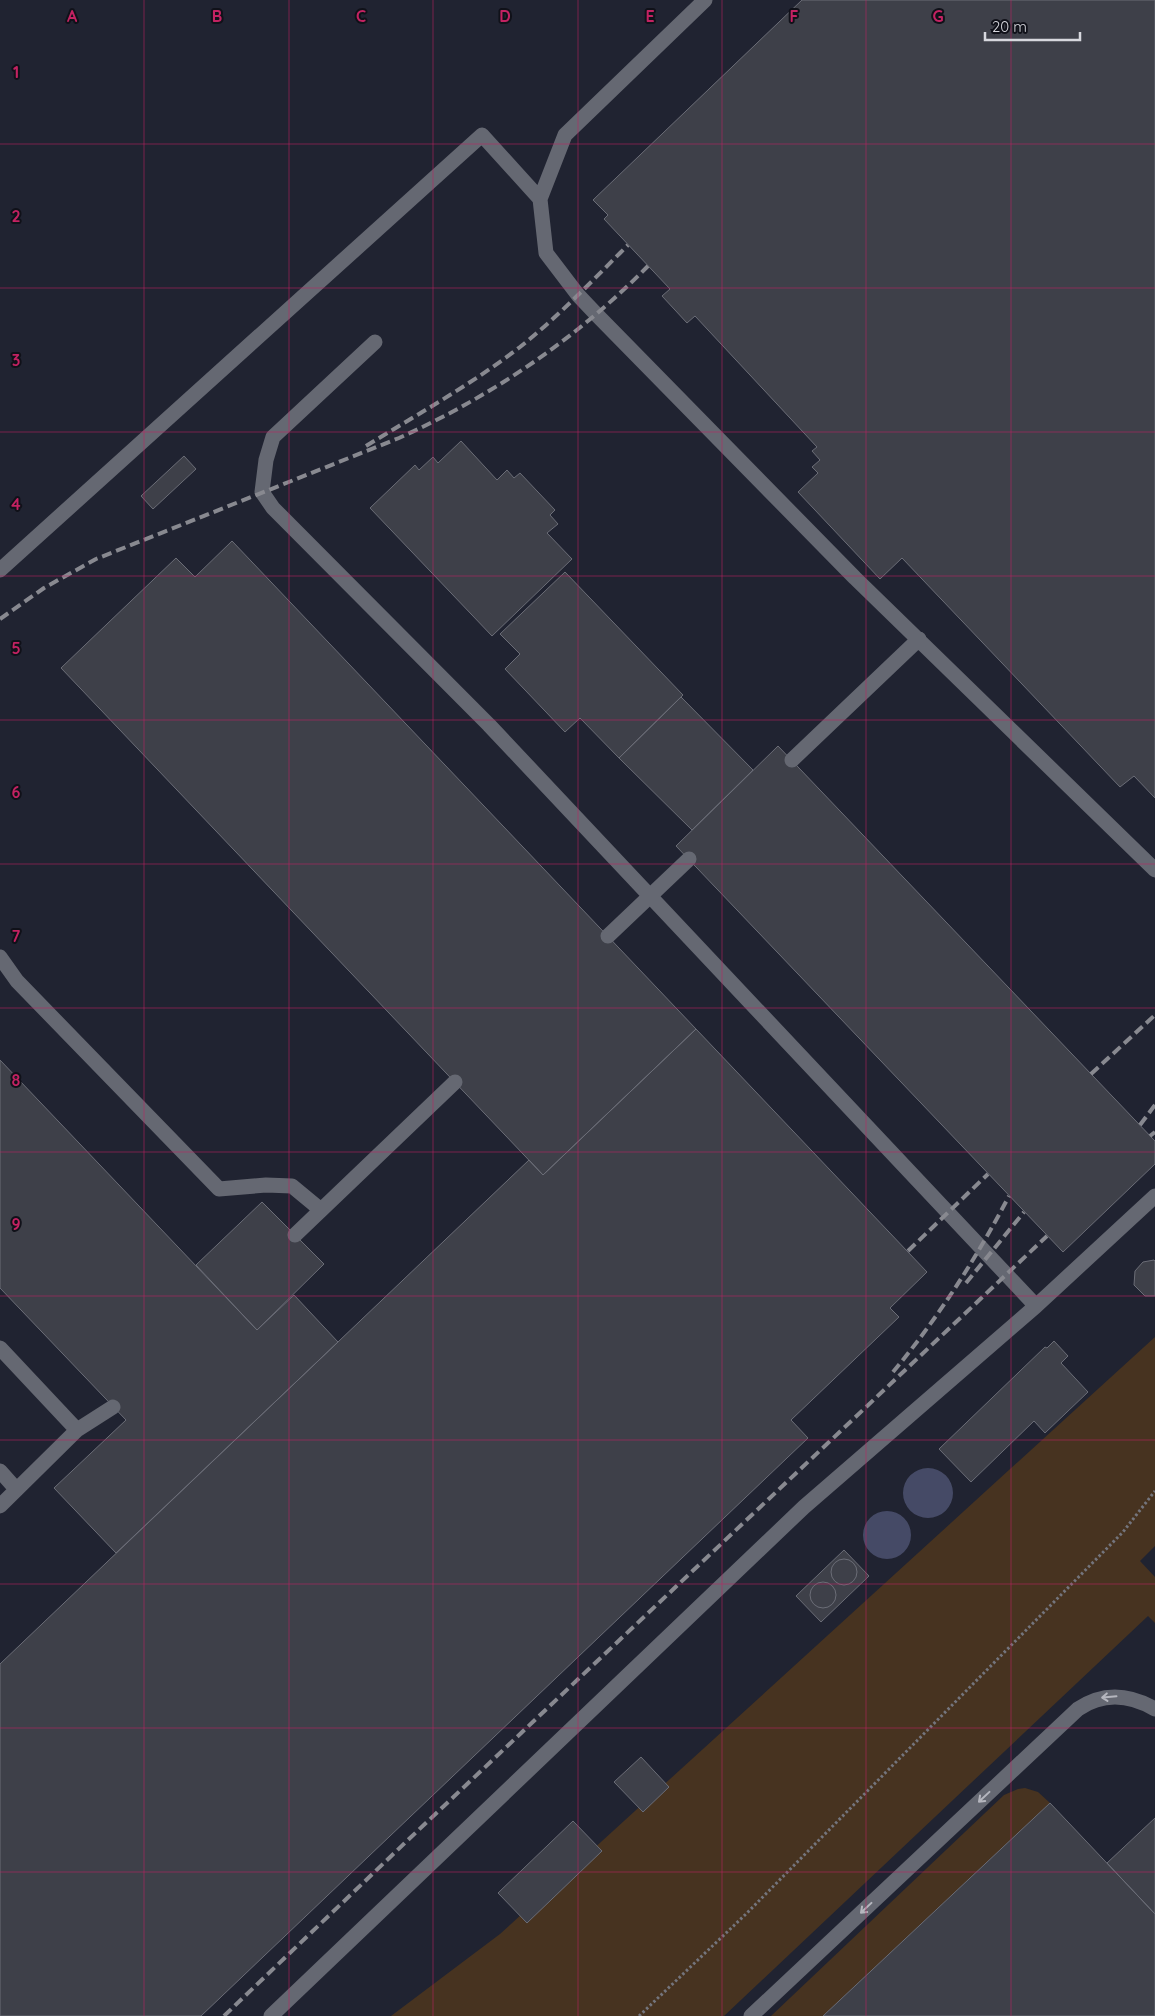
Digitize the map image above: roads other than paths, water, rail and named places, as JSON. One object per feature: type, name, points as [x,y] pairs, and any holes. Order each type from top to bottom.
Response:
[{"type":"lane","points":[[705,0],[565,135],[540,199],[546,253],[578,295],[855,578],[1155,870]]},
{"type":"lane","points":[[0,570],[482,135],[540,199]]},
{"type":"lane","points":[[375,342],[272,437],[266,460],[262,492],[272,508],[489,725],[1036,1306]]},
{"type":"lane","points":[[792,760],[919,639]]},
{"type":"lane","points":[[608,936],[689,859]]},
{"type":"lane","points":[[0,956],[17,981],[219,1189],[266,1185],[292,1186],[320,1210]]},
{"type":"lane","points":[[295,1234],[454,1082]]},
{"type":"lane","points":[[271,2016],[804,1507],[1036,1306],[1155,1196]]},
{"type":"lane","points":[[0,1348],[77,1430]]},
{"type":"lane","points":[[0,1506],[77,1430],[113,1407]]},
{"type":"lane","points":[[0,1471],[16,1490]]},
{"type":"lane","points":[[751,2016],[1078,1709],[1101,1698],[1115,1696],[1131,1698],[1155,1709]]},
{"type":"water","points":[[928,1468],[937,1470],[948,1479],[953,1493],[951,1502],[942,1513],[928,1518],[919,1516],[908,1507],[903,1493],[905,1484],[914,1473]]},
{"type":"water","points":[[882,1511],[892,1511],[901,1515],[907,1521],[910,1526],[910,1544],[901,1555],[892,1559],[882,1559],[873,1555],[867,1549],[863,1540],[863,1530],[867,1521],[873,1515]]},
{"type":"railway","points":[[366,446],[502,361],[562,310],[628,245]]},
{"type":"railway","points":[[0,619],[44,588],[96,559],[399,438],[467,404],[531,364],[562,341],[592,318],[648,266]]},
{"type":"railway","points":[[1091,1074],[1155,1015]]},
{"type":"railway","points":[[1140,1125],[1155,1105]]},
{"type":"railway","points":[[1150,1136],[1155,1132]]},
{"type":"railway","points":[[908,1251],[988,1174]]},
{"type":"railway","points":[[893,1372],[910,1352],[956,1287],[1009,1196]]},
{"type":"railway","points":[[966,1283],[1024,1212]]},
{"type":"railway","points":[[224,2016],[1047,1236]]}]
